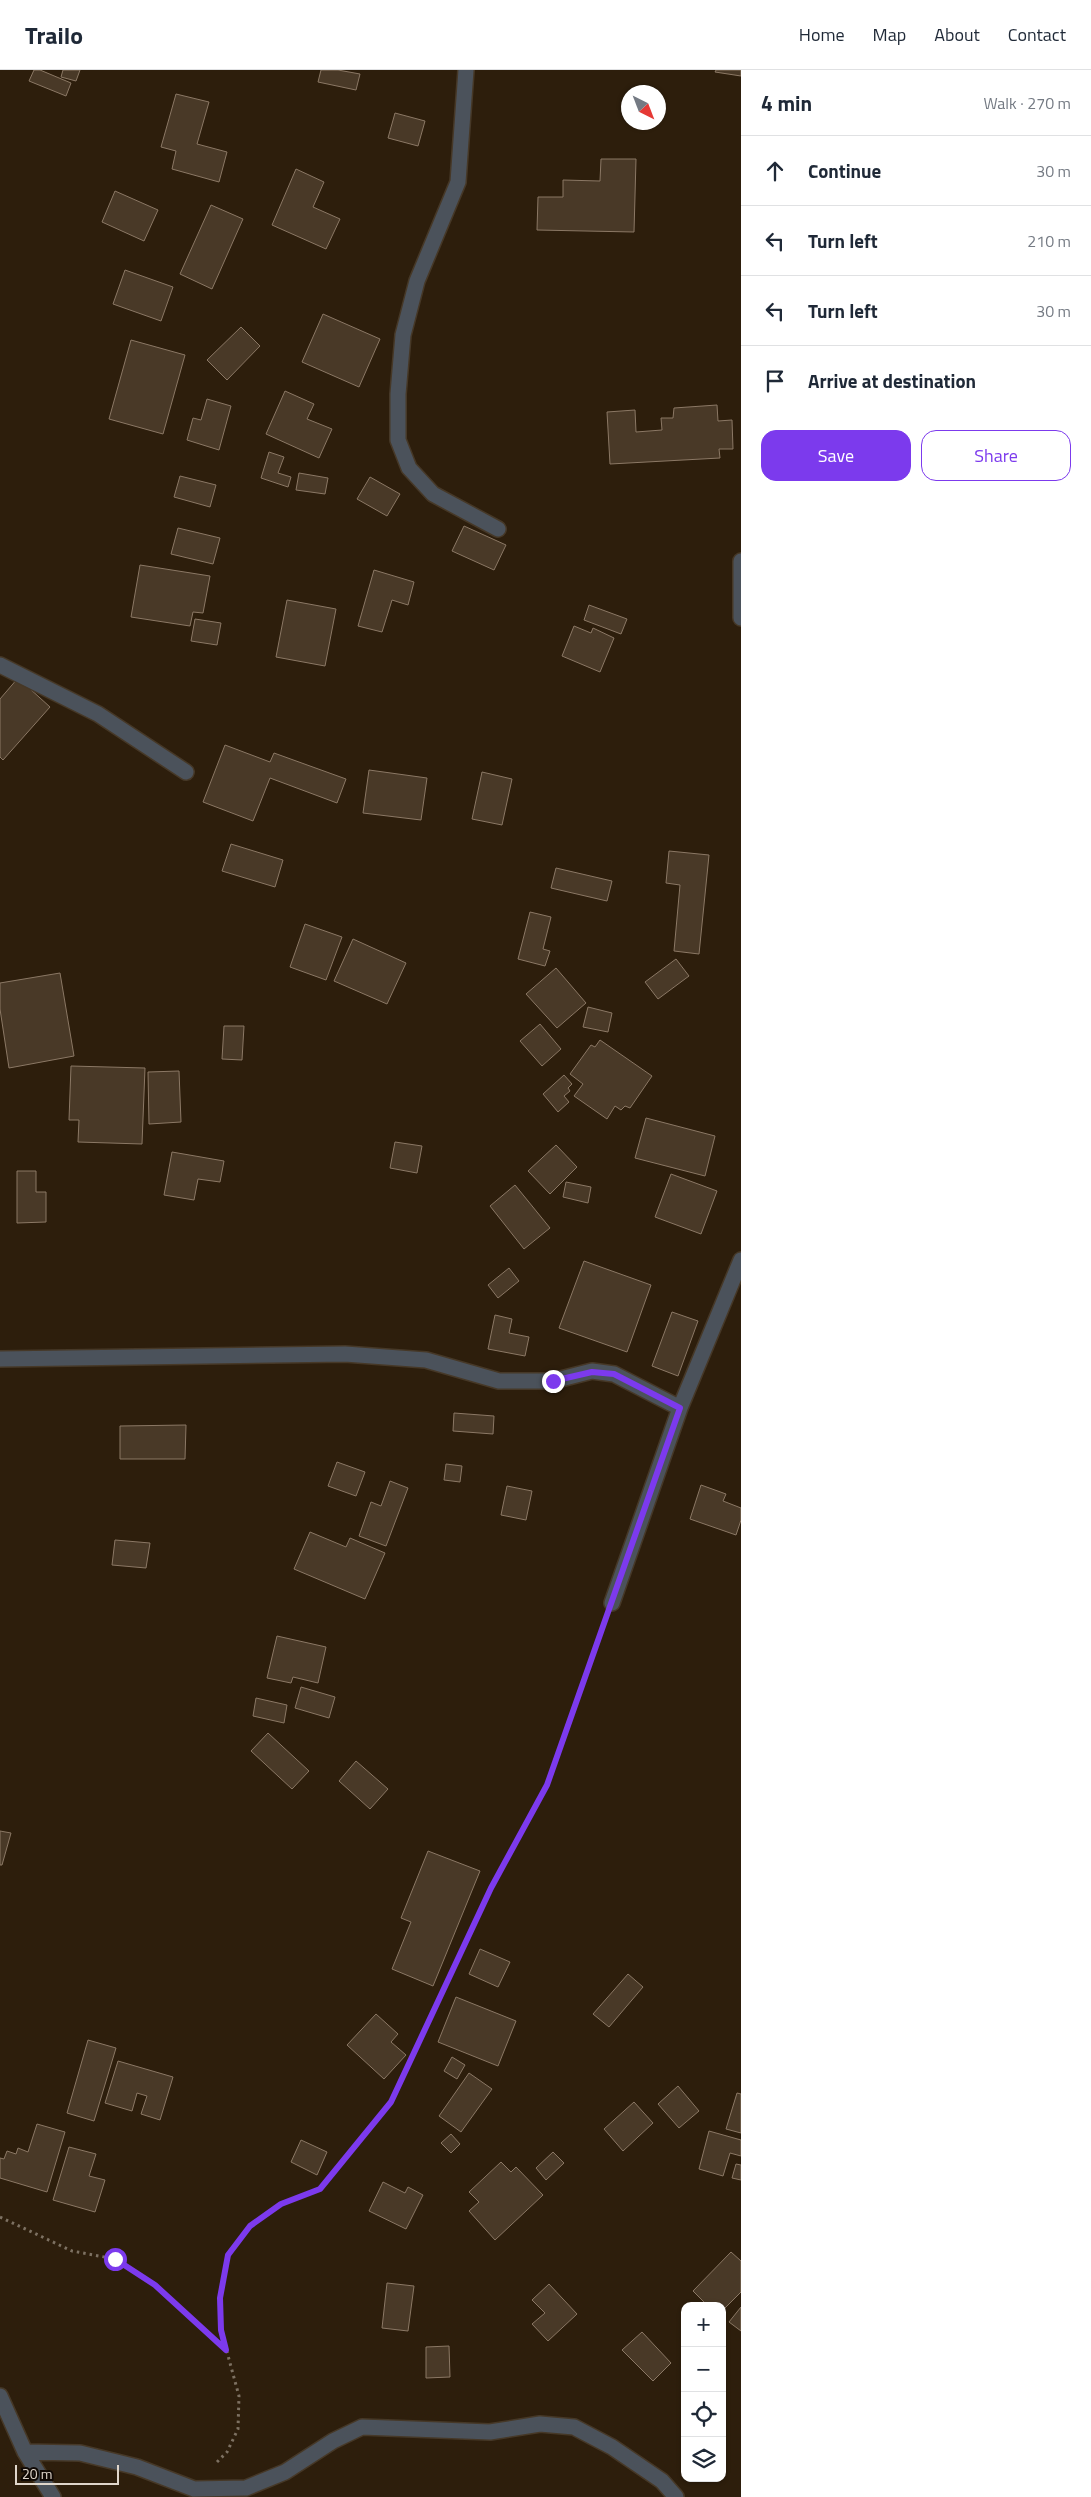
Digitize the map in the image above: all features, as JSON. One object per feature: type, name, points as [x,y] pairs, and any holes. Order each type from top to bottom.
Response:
[{"type":"street","points":[[466,70],[458,182],[417,281],[404,335],[398,394],[398,440],[409,468],[433,494],[498,529]]},
{"type":"street","points":[[741,561],[741,618]]},
{"type":"street","points":[[0,666],[98,714],[186,772]]},
{"type":"street","points":[[612,1602],[680,1408],[741,1260]]},
{"type":"street","points":[[0,1359],[345,1354],[426,1360],[499,1381],[553,1381],[592,1372],[614,1374],[680,1408]]},
{"type":"street","points":[[0,2396],[25,2452],[53,2497]]},
{"type":"street","points":[[25,2452],[80,2453],[137,2467],[194,2488],[246,2488],[285,2472],[332,2441],[362,2427],[490,2432],[540,2424],[574,2427],[612,2447],[662,2481],[676,2497]]},
{"type":"path","points":[[194,2488],[227,2452],[238,2428],[239,2396],[221,2330],[220,2298],[228,2255],[250,2226],[281,2204],[320,2189],[391,2102],[487,1897],[547,1785],[612,1602]]},
{"type":"path","points":[[0,2217],[72,2251],[115,2259],[155,2285],[226,2350]]},
{"type":"building","points":[[34,70],[40,70],[71,83],[66,96],[29,81]]},
{"type":"building","points":[[63,70],[80,70],[76,81],[61,77]]},
{"type":"building","points":[[321,70],[338,70],[360,74],[356,90],[318,82]]},
{"type":"building","points":[[716,70],[741,70],[741,76],[715,72]]},
{"type":"building","points":[[176,94],[209,102],[197,144],[227,152],[219,182],[172,169],[176,151],[161,147]]},
{"type":"building","points":[[395,113],[425,121],[418,146],[388,138]]},
{"type":"building","points":[[601,159],[636,159],[634,232],[537,230],[538,197],[563,197],[563,180],[600,181]]},
{"type":"building","points":[[296,169],[324,182],[313,207],[340,219],[326,249],[272,225]]},
{"type":"building","points":[[115,191],[158,210],[144,241],[102,222]]},
{"type":"building","points":[[211,205],[243,219],[212,289],[180,274]]},
{"type":"building","points":[[125,270],[173,287],[161,321],[113,304]]},
{"type":"building","points":[[323,314],[380,339],[359,387],[302,362]]},
{"type":"building","points":[[241,327],[260,346],[227,380],[207,360]]},
{"type":"building","points":[[131,340],[185,355],[163,434],[109,419]]},
{"type":"building","points":[[285,391],[314,404],[307,419],[332,429],[319,458],[266,434]]},
{"type":"building","points":[[207,399],[231,406],[219,450],[187,440],[193,418],[201,420]]},
{"type":"building","points":[[717,405],[718,421],[732,420],[733,449],[719,449],[720,458],[610,464],[607,412],[635,410],[636,432],[662,430],[661,418],[673,418],[674,408]]},
{"type":"building","points":[[269,452],[284,457],[278,473],[291,477],[288,487],[261,478]]},
{"type":"building","points":[[299,473],[328,478],[325,494],[296,490]]},
{"type":"building","points":[[180,476],[216,485],[210,507],[174,497]]},
{"type":"building","points":[[370,477],[400,494],[387,516],[357,499]]},
{"type":"building","points":[[464,526],[506,545],[494,570],[452,551]]},
{"type":"building","points":[[178,528],[220,538],[213,564],[171,554]]},
{"type":"building","points":[[140,565],[210,576],[203,613],[193,612],[190,626],[131,617]]},
{"type":"building","points":[[374,570],[414,582],[408,605],[392,600],[382,632],[358,626]]},
{"type":"building","points":[[287,600],[336,609],[325,666],[276,657]]},
{"type":"building","points":[[589,605],[627,619],[621,634],[584,620]]},
{"type":"building","points":[[195,619],[221,623],[217,645],[191,641]]},
{"type":"building","points":[[574,626],[591,633],[593,628],[614,638],[600,672],[562,656]]},
{"type":"building","points":[[18,678],[50,707],[3,760],[0,757],[0,699]]},
{"type":"building","points":[[225,745],[270,762],[274,753],[346,779],[337,803],[270,778],[253,821],[203,802]]},
{"type":"building","points":[[369,770],[427,778],[421,820],[363,813]]},
{"type":"building","points":[[482,772],[512,779],[502,825],[472,819]]},
{"type":"building","points":[[231,844],[283,860],[275,887],[222,871]]},
{"type":"building","points":[[669,851],[709,855],[699,954],[674,951],[680,885],[666,883]]},
{"type":"building","points":[[556,868],[612,881],[607,901],[551,888]]},
{"type":"building","points":[[530,912],[551,917],[543,949],[550,951],[545,966],[518,959]]},
{"type":"building","points":[[305,924],[342,937],[326,980],[290,967]]},
{"type":"building","points":[[353,939],[406,963],[387,1004],[334,981]]},
{"type":"building","points":[[676,959],[689,976],[658,999],[645,982]]},
{"type":"building","points":[[556,968],[586,1003],[557,1028],[526,994]]},
{"type":"building","points":[[60,973],[74,1056],[9,1068],[0,1009],[0,983]]},
{"type":"building","points":[[588,1007],[612,1013],[608,1032],[583,1027]]},
{"type":"building","points":[[540,1024],[561,1049],[542,1066],[520,1041]]},
{"type":"building","points":[[224,1026],[244,1026],[242,1060],[222,1059]]},
{"type":"building","points":[[600,1040],[652,1076],[630,1108],[625,1106],[621,1110],[615,1106],[607,1119],[574,1096],[583,1084],[570,1074],[591,1045],[595,1047]]},
{"type":"building","points":[[71,1066],[145,1068],[142,1144],[78,1142],[79,1120],[69,1120]]},
{"type":"building","points":[[179,1071],[181,1122],[149,1124],[148,1072]]},
{"type":"building","points":[[564,1075],[572,1084],[568,1088],[570,1091],[564,1096],[569,1102],[558,1112],[543,1094]]},
{"type":"building","points":[[646,1118],[715,1136],[705,1176],[635,1158]]},
{"type":"building","points":[[395,1142],[422,1146],[417,1173],[390,1168]]},
{"type":"building","points":[[556,1145],[577,1167],[550,1194],[528,1171]]},
{"type":"building","points":[[172,1152],[224,1161],[220,1182],[198,1179],[194,1200],[164,1195]]},
{"type":"building","points":[[17,1171],[36,1171],[36,1192],[46,1192],[46,1222],[17,1223]]},
{"type":"building","points":[[671,1174],[717,1191],[701,1234],[655,1217]]},
{"type":"building","points":[[566,1182],[591,1187],[588,1203],[563,1197]]},
{"type":"building","points":[[515,1185],[550,1228],[524,1249],[490,1206]]},
{"type":"building","points":[[584,1261],[651,1285],[627,1352],[559,1328]]},
{"type":"building","points":[[509,1268],[519,1281],[498,1298],[488,1285]]},
{"type":"building","points":[[672,1312],[698,1321],[678,1376],[652,1366]]},
{"type":"building","points":[[495,1315],[512,1319],[509,1333],[529,1337],[525,1356],[488,1349]]},
{"type":"building","points":[[454,1413],[494,1416],[493,1434],[453,1431]]},
{"type":"building","points":[[186,1425],[185,1459],[120,1459],[120,1426]]},
{"type":"building","points":[[337,1462],[365,1472],[356,1496],[328,1486]]},
{"type":"building","points":[[446,1464],[462,1466],[460,1482],[444,1480]]},
{"type":"building","points":[[390,1481],[408,1488],[386,1546],[359,1536],[371,1502],[381,1506]]},
{"type":"building","points":[[701,1485],[726,1494],[723,1501],[741,1508],[741,1520],[736,1535],[690,1519]]},
{"type":"building","points":[[507,1486],[532,1491],[526,1520],[501,1515]]},
{"type":"building","points":[[310,1532],[346,1547],[350,1538],[385,1553],[365,1599],[294,1569]]},
{"type":"building","points":[[115,1540],[150,1543],[146,1568],[112,1565]]},
{"type":"building","points":[[277,1636],[326,1647],[318,1683],[293,1677],[291,1683],[267,1678]]},
{"type":"building","points":[[301,1687],[335,1697],[329,1718],[295,1708]]},
{"type":"building","points":[[256,1698],[287,1705],[284,1723],[253,1716]]},
{"type":"building","points":[[268,1733],[309,1771],[292,1789],[251,1751]]},
{"type":"building","points":[[356,1761],[388,1789],[370,1809],[339,1781]]},
{"type":"building","points":[[0,1831],[11,1833],[2,1865],[0,1865]]},
{"type":"building","points":[[428,1851],[480,1871],[433,1986],[392,1969],[411,1922],[401,1918]]},
{"type":"building","points":[[480,1949],[510,1962],[498,1987],[469,1974]]},
{"type":"building","points":[[628,1974],[643,1987],[609,2027],[593,2014]]},
{"type":"building","points":[[456,1997],[516,2021],[498,2066],[438,2042]]},
{"type":"building","points":[[376,2014],[398,2034],[391,2042],[406,2055],[384,2079],[347,2045]]},
{"type":"building","points":[[88,2040],[116,2048],[94,2121],[67,2113]]},
{"type":"building","points":[[452,2057],[465,2065],[457,2079],[444,2071]]},
{"type":"building","points":[[118,2061],[173,2077],[160,2120],[141,2114],[147,2096],[137,2093],[132,2111],[105,2103]]},
{"type":"building","points":[[469,2073],[492,2089],[461,2132],[439,2116]]},
{"type":"building","points":[[678,2086],[699,2111],[679,2128],[658,2104]]},
{"type":"building","points":[[737,2093],[741,2094],[741,2133],[726,2129]]},
{"type":"building","points":[[634,2102],[653,2123],[623,2151],[604,2129]]},
{"type":"building","points":[[37,2124],[65,2132],[47,2192],[0,2178],[0,2158],[4,2159],[7,2151],[16,2154],[18,2148],[28,2152]]},
{"type":"building","points":[[709,2131],[741,2140],[741,2156],[730,2153],[723,2176],[699,2169]]},
{"type":"building","points":[[451,2134],[460,2144],[451,2153],[441,2143]]},
{"type":"building","points":[[301,2140],[327,2152],[317,2175],[291,2162]]},
{"type":"building","points":[[69,2147],[96,2154],[89,2176],[105,2180],[95,2212],[53,2200]]},
{"type":"building","points":[[553,2152],[564,2163],[546,2180],[536,2168]]},
{"type":"building","points":[[501,2162],[511,2172],[516,2167],[543,2195],[495,2240],[469,2211],[479,2202],[469,2192]]},
{"type":"building","points":[[736,2164],[741,2165],[741,2180],[732,2178]]},
{"type":"building","points":[[383,2182],[405,2193],[408,2187],[423,2195],[406,2229],[369,2211]]},
{"type":"building","points":[[731,2252],[741,2261],[741,2292],[726,2307],[726,2302],[704,2302],[693,2291]]},
{"type":"building","points":[[387,2283],[414,2286],[408,2331],[382,2328]]},
{"type":"building","points":[[549,2284],[577,2314],[548,2341],[532,2324],[545,2313],[532,2300]]},
{"type":"building","points":[[741,2307],[741,2331],[729,2322]]},
{"type":"building","points":[[642,2332],[671,2363],[653,2381],[622,2350]]},
{"type":"building","points":[[449,2346],[450,2377],[426,2378],[426,2347]]},
{"type":"route","points":[[115,2259],[155,2285],[226,2350],[221,2330],[220,2298],[228,2255],[250,2226],[281,2204],[320,2189],[391,2102],[491,1888],[547,1785],[680,1408],[614,1374],[592,1372],[553,1381]]}]
